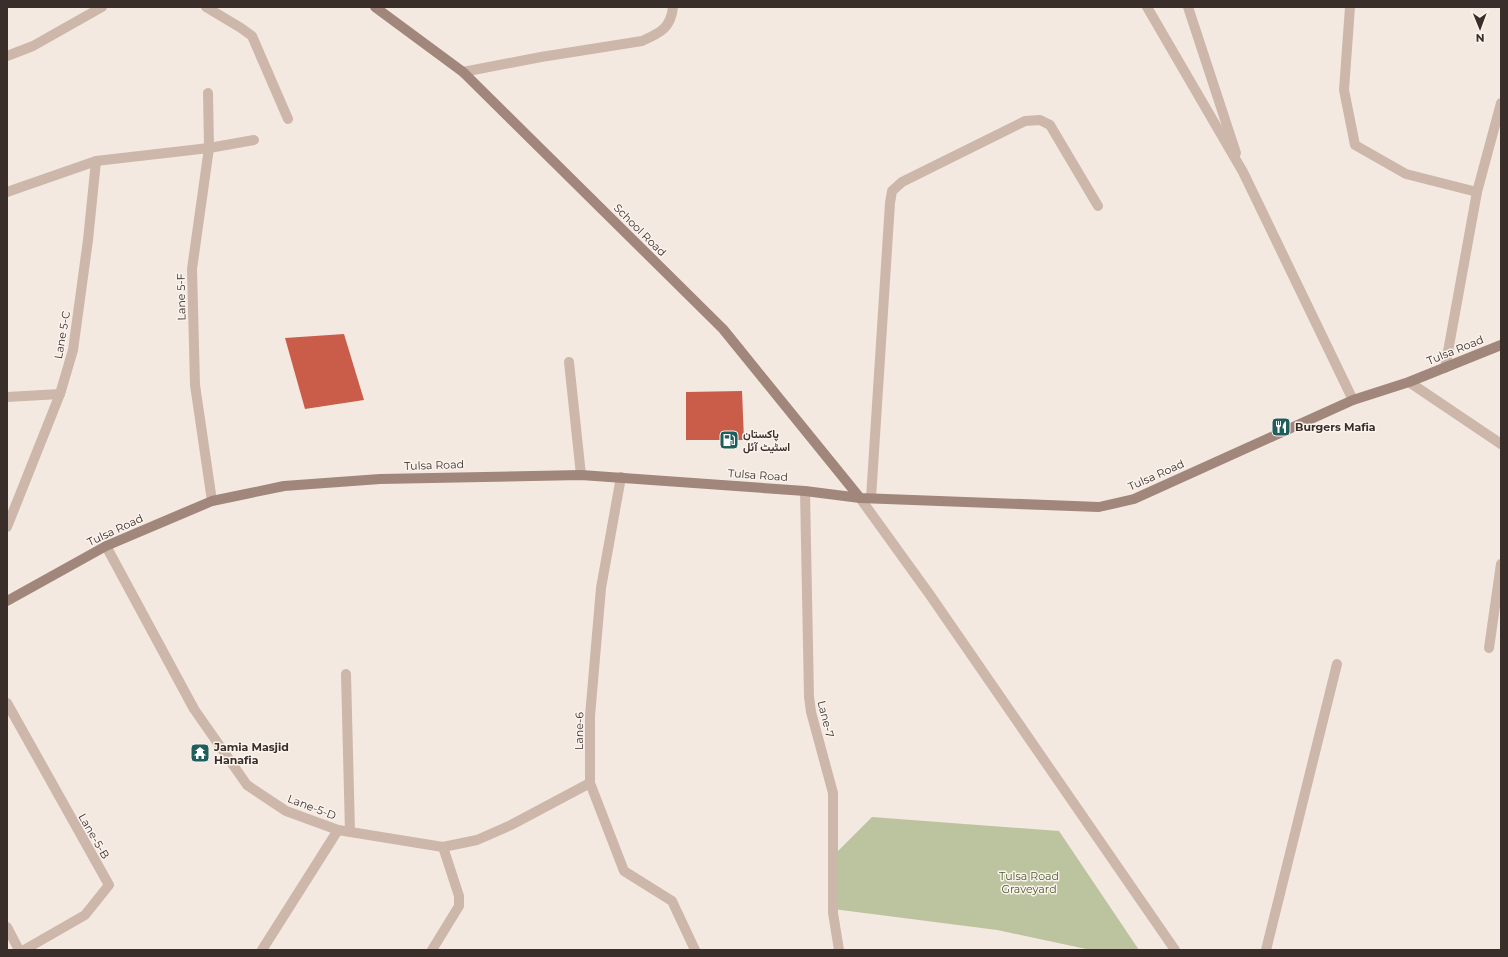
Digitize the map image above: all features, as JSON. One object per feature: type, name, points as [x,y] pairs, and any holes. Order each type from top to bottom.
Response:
[{"type":"main road","name":"School Road","points":[[375,7],[463,72],[723,329],[860,498]]},
{"type":"main road","name":"Tulsa Road","points":[[7,602],[106,546],[212,501],[284,486],[380,479],[581,475],[805,491],[860,498],[1099,506],[1134,499],[1353,400],[1409,382],[1501,345]]},
{"type":"street","points":[[7,56],[33,46],[102,7]]},
{"type":"street","points":[[206,7],[242,28],[252,36],[288,119]]},
{"type":"street","points":[[463,72],[541,57],[642,41],[657,35],[668,25],[673,7]]},
{"type":"street","points":[[1147,7],[1242,172],[1353,400]]},
{"type":"street","points":[[1188,7],[1242,172]]},
{"type":"street","points":[[1350,7],[1344,90],[1355,145],[1406,174],[1477,192]]},
{"type":"street","name":"Lane 5-F","points":[[208,93],[209,148],[192,269],[194,385],[212,501]]},
{"type":"street","points":[[1445,368],[1477,192],[1501,103]]},
{"type":"street","points":[[871,498],[892,191],[902,182],[1025,121],[1040,120],[1050,125],[1098,206]]},
{"type":"street","points":[[7,192],[96,161],[209,148],[254,140]]},
{"type":"street","name":"Lane 5-C","points":[[7,527],[60,394],[73,350],[88,240],[96,161]]},
{"type":"street","points":[[568,362],[581,475]]},
{"type":"street","points":[[1409,382],[1501,444]]},
{"type":"street","points":[[7,397],[60,394]]},
{"type":"street","name":"Lane-6","points":[[621,477],[601,588],[590,716],[590,783],[624,871],[672,901],[695,950]]},
{"type":"street","name":"Lane-7","points":[[805,491],[809,697],[811,712],[833,793],[833,913],[839,950]]},
{"type":"street","points":[[860,498],[930,595],[1175,950]]},
{"type":"street","name":"Lane-5-D","points":[[106,546],[194,709],[247,785],[286,811],[338,830],[443,847],[477,840],[511,825],[590,783]]},
{"type":"street","points":[[1489,648],[1501,564]]},
{"type":"street","points":[[1266,950],[1337,664]]},
{"type":"street","points":[[346,674],[350,832]]},
{"type":"street","name":"Lane-5-B","points":[[7,703],[108,885],[85,915],[30,949]]},
{"type":"street","points":[[262,950],[338,830]]},
{"type":"street","points":[[432,950],[458,906],[459,896],[443,847]]},
{"type":"street","points":[[7,927],[19,950]]},
{"type":"green space","name":"Tulsa Road Graveyard","points":[[872,817],[1059,831],[1139,950],[1091,950],[997,930],[833,909],[832,857]]},
{"type":"building","points":[[344,334],[364,400],[305,409],[285,338]]},
{"type":"building","points":[[742,391],[744,440],[686,440],[686,392]]},
{"type":"place","name":"Burgers Mafia","points":[[1281,427]]},
{"type":"place","name":"پاکستان اسٹیٹ آئل","points":[[729,440]]},
{"type":"place","name":"Jamia Masjid Hanafia","points":[[200,753]]}]
